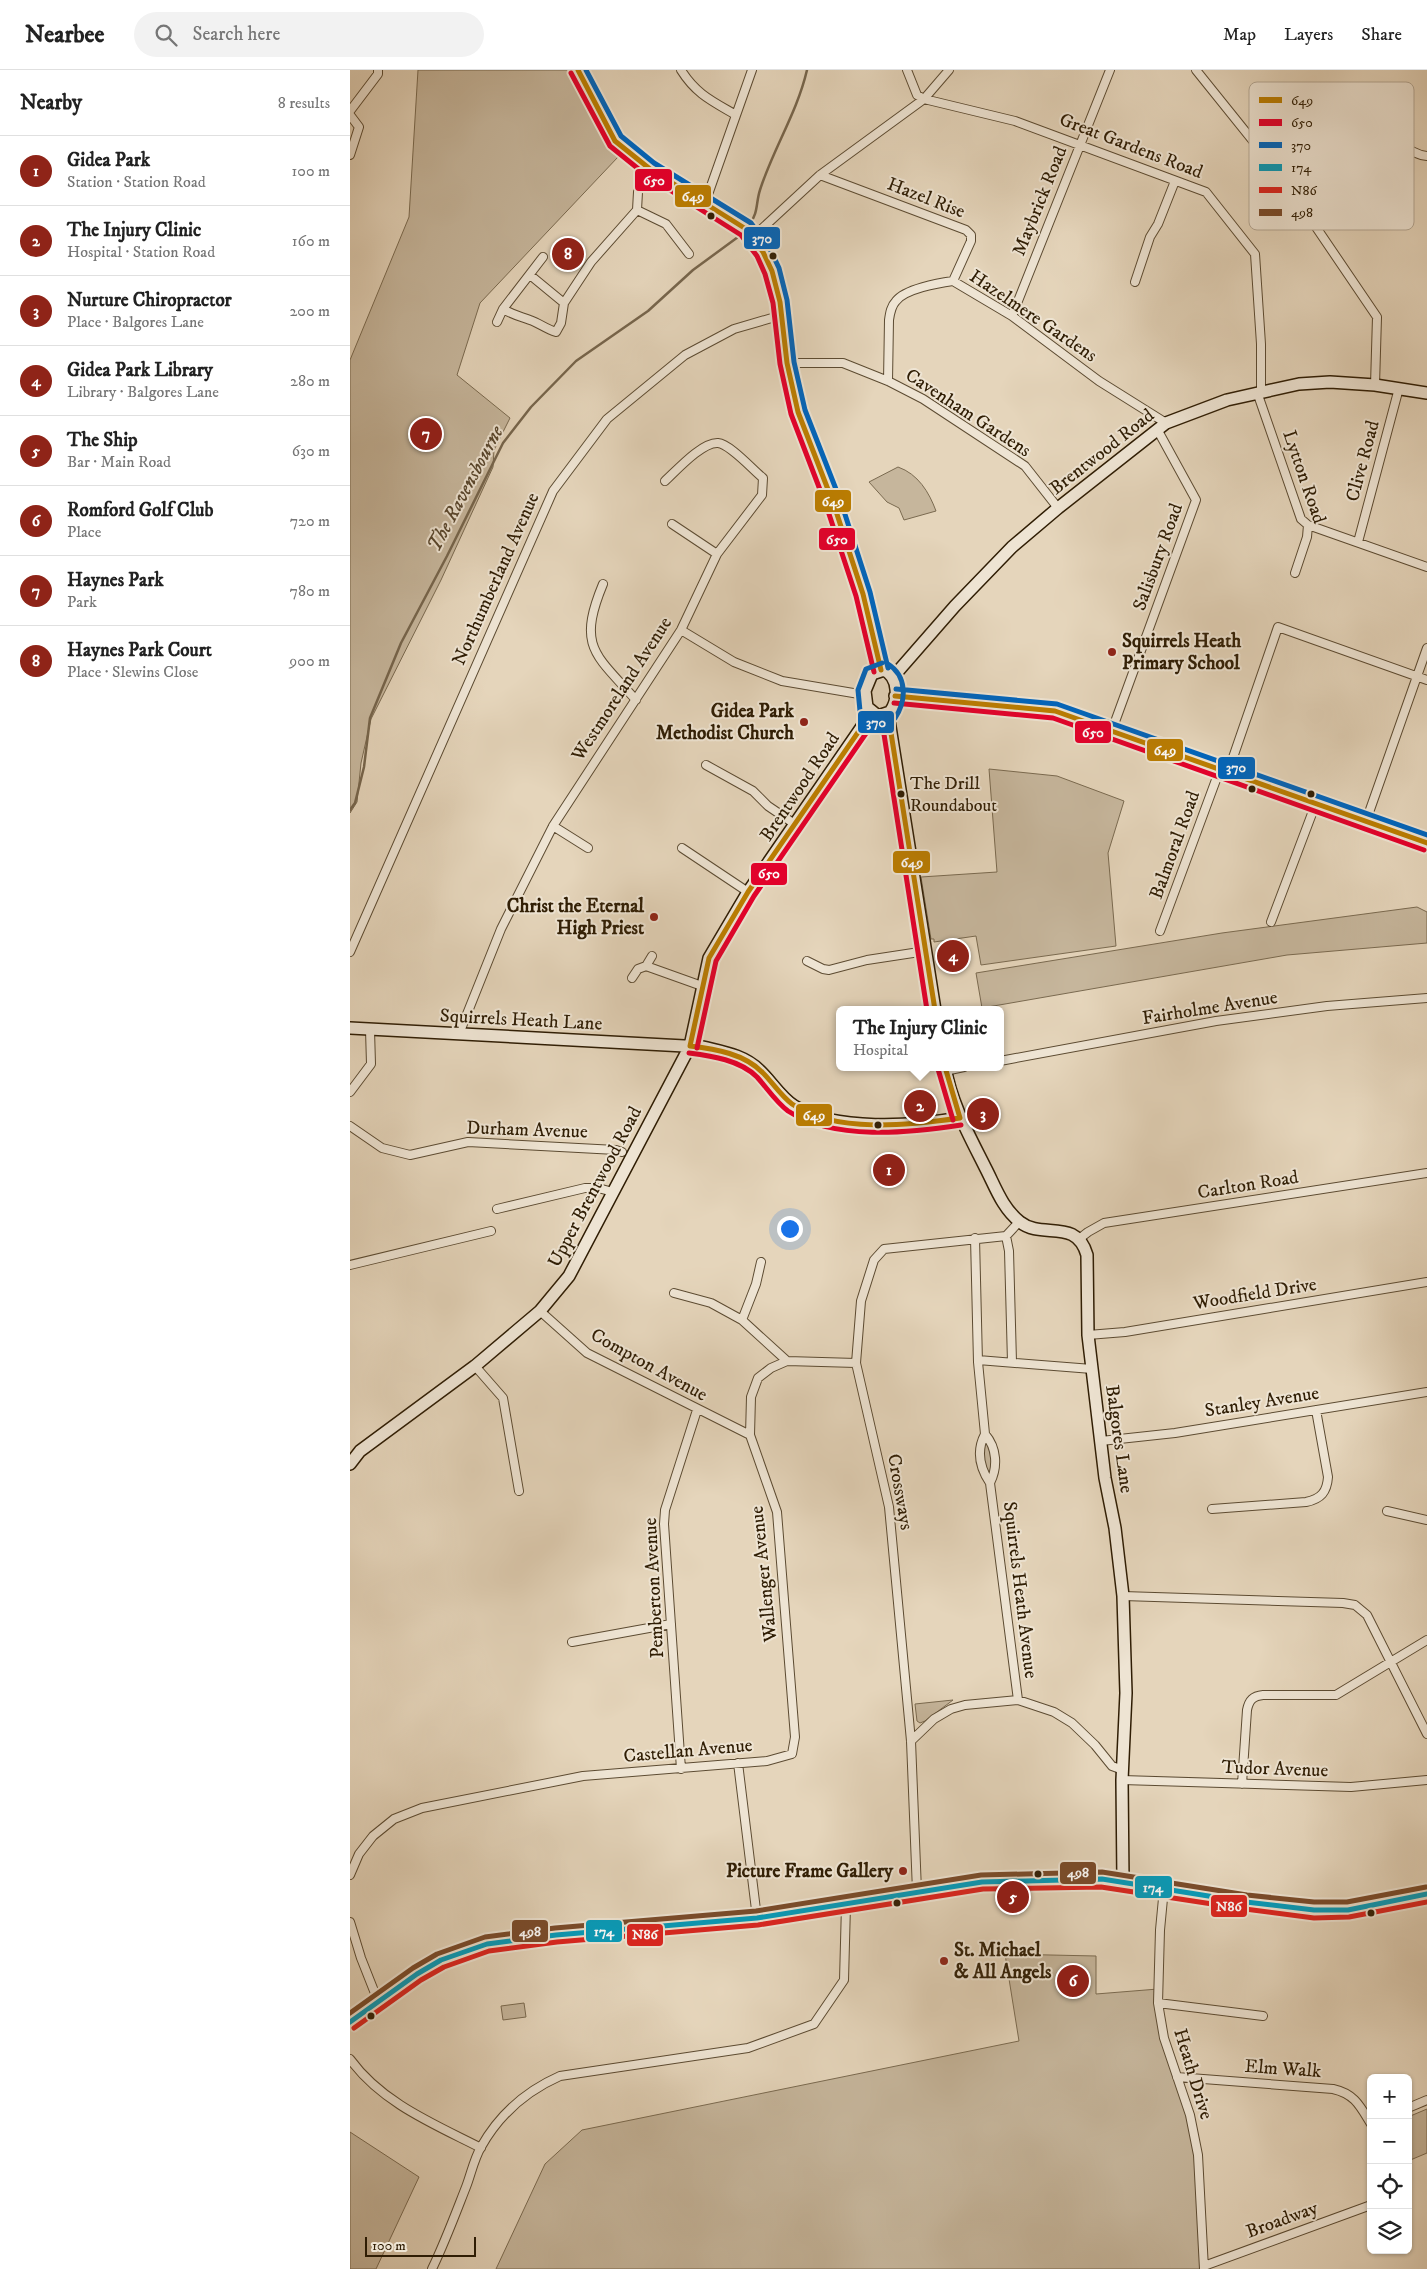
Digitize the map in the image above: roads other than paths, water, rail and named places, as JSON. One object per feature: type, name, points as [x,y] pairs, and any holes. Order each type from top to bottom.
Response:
[{"type":"main road","points":[[350,2022],[378,2001],[441,1960],[487,1944],[538,1937],[756,1918],[846,1905],[917,1891],[1002,1880],[1102,1879],[1123,1881],[1255,1903],[1314,1910],[1348,1910],[1427,1894]]},
{"type":"street","points":[[350,111],[378,74],[378,70]]},
{"type":"street","points":[[578,70],[615,141],[628,154],[650,169],[740,225],[753,237],[772,271],[782,315],[787,362],[798,412],[824,475],[860,586],[881,670]]},
{"type":"street","points":[[681,70],[689,84],[701,95],[736,115]]},
{"type":"street","points":[[705,203],[752,70]]},
{"type":"street","points":[[907,70],[917,95],[924,99]]},
{"type":"street","points":[[753,237],[820,175],[924,99],[949,70]]},
{"type":"street","name":"Maybrick Road","points":[[1012,316],[1110,70]]},
{"type":"street","points":[[1196,70],[1249,137]]},
{"type":"street","name":"Great Gardens Road","points":[[924,99],[1015,121],[1206,192],[1255,254],[1261,344],[1259,391]]},
{"type":"street","points":[[350,116],[359,127],[350,155]]},
{"type":"street","points":[[1414,153],[1427,156]]},
{"type":"street","points":[[502,309],[516,317],[531,320],[543,328],[556,332],[561,323],[564,303],[591,262],[637,210],[638,192],[650,169]]},
{"type":"street","name":"Hazel Rise","points":[[820,175],[966,230],[971,234],[971,241],[953,281]]},
{"type":"street","points":[[1135,282],[1150,237],[1158,224],[1175,180]]},
{"type":"street","points":[[637,210],[666,224],[689,254]]},
{"type":"street","points":[[1317,230],[1376,317],[1376,386]]},
{"type":"street","points":[[497,322],[502,309],[543,257]]},
{"type":"street","points":[[530,275],[564,303]]},
{"type":"street","name":"Hazelmere Gardens","points":[[888,381],[889,320],[895,301],[903,294],[953,281],[1012,316],[1161,426]]},
{"type":"street","name":"Northumberland Avenue","points":[[350,952],[553,491],[607,419],[685,355],[734,329],[782,315]]},
{"type":"street","name":"Cavenham Gardens","points":[[787,362],[842,363],[888,381],[923,399],[1025,466],[1058,508]]},
{"type":"street","name":"Brentwood Road","points":[[893,677],[1012,547],[1161,426],[1202,408],[1259,391],[1299,384],[1330,382],[1399,388],[1427,393]]},
{"type":"street","name":"Clive Road","points":[[1358,542],[1399,388]]},
{"type":"street","name":"Lytton Road","points":[[1259,391],[1301,519],[1308,525],[1307,537],[1295,573]]},
{"type":"street","name":"Salisbury Road","points":[[1112,730],[1196,500],[1161,426]]},
{"type":"street","name":"Westmoreland Avenue","points":[[459,1034],[501,929],[553,826],[682,630],[717,554],[762,495],[763,478],[729,448],[718,443],[705,445],[665,480]]},
{"type":"street","points":[[672,524],[717,554]]},
{"type":"street","points":[[1308,525],[1427,567]]},
{"type":"street","points":[[603,584],[594,606],[589,627],[595,654],[636,700]]},
{"type":"street","name":"Balmoral Road","points":[[1160,931],[1278,627],[1418,677]]},
{"type":"street","points":[[682,630],[734,662],[782,681],[865,695]]},
{"type":"street","points":[[1366,821],[1427,648]]},
{"type":"street","points":[[881,670],[889,672],[893,677],[896,696],[894,706],[888,714],[881,716],[872,712],[867,706],[865,695],[870,677],[874,672],[881,670]]},
{"type":"street","points":[[1418,677],[1427,680]]},
{"type":"street","points":[[896,696],[1055,711],[1427,843]]},
{"type":"street","name":"Brentwood Road","points":[[690,1046],[709,958],[748,892],[796,825],[872,712]]},
{"type":"street","points":[[888,714],[934,1006]]},
{"type":"street","points":[[706,765],[753,791],[768,806],[796,825]]},
{"type":"street","points":[[1271,922],[1316,803]]},
{"type":"street","points":[[553,826],[588,848]]},
{"type":"street","points":[[682,848],[748,892]]},
{"type":"street","points":[[807,961],[829,970],[868,960],[926,951]]},
{"type":"street","points":[[632,978],[638,969],[646,966],[652,956]]},
{"type":"street","points":[[646,966],[702,986]]},
{"type":"street","name":"Fairholme Avenue","points":[[1004,1060],[1216,1021],[1327,1006],[1427,998]]},
{"type":"street","name":"Squirrels Heath Lane","points":[[350,1028],[690,1046],[729,1053],[744,1059],[758,1069],[792,1105],[821,1117],[838,1121],[902,1125],[960,1118]]},
{"type":"street","points":[[350,1092],[371,1064],[370,1030]]},
{"type":"street","name":"Upper Brentwood Road","points":[[350,1464],[360,1451],[475,1366],[540,1312],[569,1276],[581,1256],[690,1046]]},
{"type":"street","points":[[946,1071],[960,1118],[1003,1202],[1019,1222],[1036,1228],[1069,1233],[1079,1240]]},
{"type":"street","name":"Durham Avenue","points":[[350,1126],[382,1148],[410,1155],[468,1142],[616,1150],[622,1152]]},
{"type":"street","name":"Carlton Road","points":[[1079,1240],[1088,1232],[1104,1224],[1427,1173]]},
{"type":"street","points":[[496,1209],[585,1188],[598,1188],[613,1192]]},
{"type":"street","points":[[1012,1362],[1009,1251],[1006,1236],[1019,1222]]},
{"type":"street","points":[[350,1265],[491,1231]]},
{"type":"street","name":"Crossways","points":[[917,1891],[912,1741],[889,1507],[856,1363],[861,1300],[878,1253],[884,1249],[1006,1236]]},
{"type":"street","name":"Squirrels Heath Avenue","points":[[975,1238],[978,1360],[985,1434],[990,1440],[995,1458],[994,1475],[990,1483]]},
{"type":"street","name":"Balgores Lane","points":[[1079,1240],[1087,1255],[1088,1335],[1105,1478],[1118,1547],[1123,1596],[1126,1693],[1123,1775],[1123,1881]]},
{"type":"street","points":[[742,1320],[756,1284],[761,1262]]},
{"type":"street","name":"Woodfield Drive","points":[[1088,1335],[1125,1332],[1427,1282]]},
{"type":"street","points":[[674,1293],[711,1303],[742,1320],[787,1361]]},
{"type":"street","name":"Compton Avenue","points":[[540,1312],[587,1353],[750,1435]]},
{"type":"street","points":[[978,1360],[1092,1369]]},
{"type":"street","name":"Wallenger Avenue","points":[[792,1754],[795,1737],[777,1512],[750,1435],[751,1397],[758,1378],[771,1368],[787,1361],[856,1363]]},
{"type":"street","points":[[475,1366],[503,1398],[519,1491]]},
{"type":"street","name":"Stanley Avenue","points":[[1101,1441],[1175,1433],[1427,1392]]},
{"type":"street","name":"Pemberton Avenue","points":[[682,1769],[664,1524],[665,1510],[697,1410]]},
{"type":"street","points":[[1212,1508],[1306,1502],[1316,1500],[1323,1495],[1328,1477],[1316,1410]]},
{"type":"street","name":"Squirrels Heath Avenue","points":[[985,1434],[981,1441],[980,1457],[985,1476],[990,1483],[1018,1700]]},
{"type":"street","points":[[1387,1511],[1427,1520]]},
{"type":"street","points":[[1123,1596],[1349,1603],[1361,1609],[1367,1615],[1427,1734]]},
{"type":"street","points":[[572,1642],[671,1624]]},
{"type":"street","points":[[1242,1784],[1247,1710],[1251,1699],[1263,1695],[1336,1695],[1427,1640]]},
{"type":"street","points":[[912,1741],[934,1719],[951,1709],[965,1705],[1018,1700],[1054,1712],[1072,1724],[1123,1775]]},
{"type":"street","name":"Castellan Avenue","points":[[350,1875],[359,1854],[373,1836],[394,1819],[422,1808],[583,1776],[767,1761],[792,1754]]},
{"type":"street","points":[[738,1763],[756,1918]]},
{"type":"street","name":"Tudor Avenue","points":[[1123,1775],[1242,1784],[1351,1787],[1427,1780]]},
{"type":"street","name":"Heath Drive","points":[[1164,1888],[1160,1930],[1158,2002],[1164,2038],[1190,2115],[1198,2155],[1204,2268]]},
{"type":"street","points":[[432,2269],[451,2226],[480,2148],[500,2120],[518,2101],[533,2090],[560,2076],[748,2048],[814,2024],[844,1980],[846,1905]]},
{"type":"street","points":[[350,1922],[361,1958],[378,2001]]},
{"type":"street","points":[[1158,2002],[1263,2016]]},
{"type":"street","points":[[350,2059],[370,2081],[400,2105],[480,2148]]},
{"type":"street","name":"Elm Walk","points":[[1177,2077],[1333,2089],[1346,2092],[1356,2100],[1368,2119]]},
{"type":"street","points":[[1412,2106],[1427,2100]]},
{"type":"street","name":"Broadway","points":[[1204,2268],[1367,2207]]},
{"type":"waterway","name":"The Ravensbourne","points":[[750,223],[754,216],[765,175],[797,101],[807,70]]},
{"type":"waterway","name":"The Ravensbourne","points":[[350,810],[355,803],[364,767],[370,718],[401,643],[503,443],[531,407],[576,361],[648,311],[693,270],[738,237]]},
{"type":"place","name":"Haynes Park Court","points":[[568,254]]},
{"type":"place","name":"Haynes Park","points":[[426,434]]},
{"type":"place","name":"Squirrels Heath Primary School","points":[[1112,652]]},
{"type":"place","name":"Gidea Park Methodist Church","points":[[804,722]]},
{"type":"place","name":"The Drill Roundabout","points":[[901,794]]},
{"type":"place","name":"Christ the Eternal High Priest","points":[[654,917]]},
{"type":"place","name":"Gidea Park Library","points":[[953,956]]},
{"type":"place","name":"The Injury Clinic","points":[[920,1106]]},
{"type":"place","name":"Nurture Chiropractor","points":[[983,1114]]},
{"type":"place","name":"Gidea Park","points":[[889,1170]]},
{"type":"place","name":"Picture Frame Gallery","points":[[903,1871]]},
{"type":"place","name":"The Ship","points":[[1013,1897]]},
{"type":"place","name":"St. Michael & All Angels","points":[[944,1961]]},
{"type":"place","name":"Romford Golf Club","points":[[1073,1981]]}]
